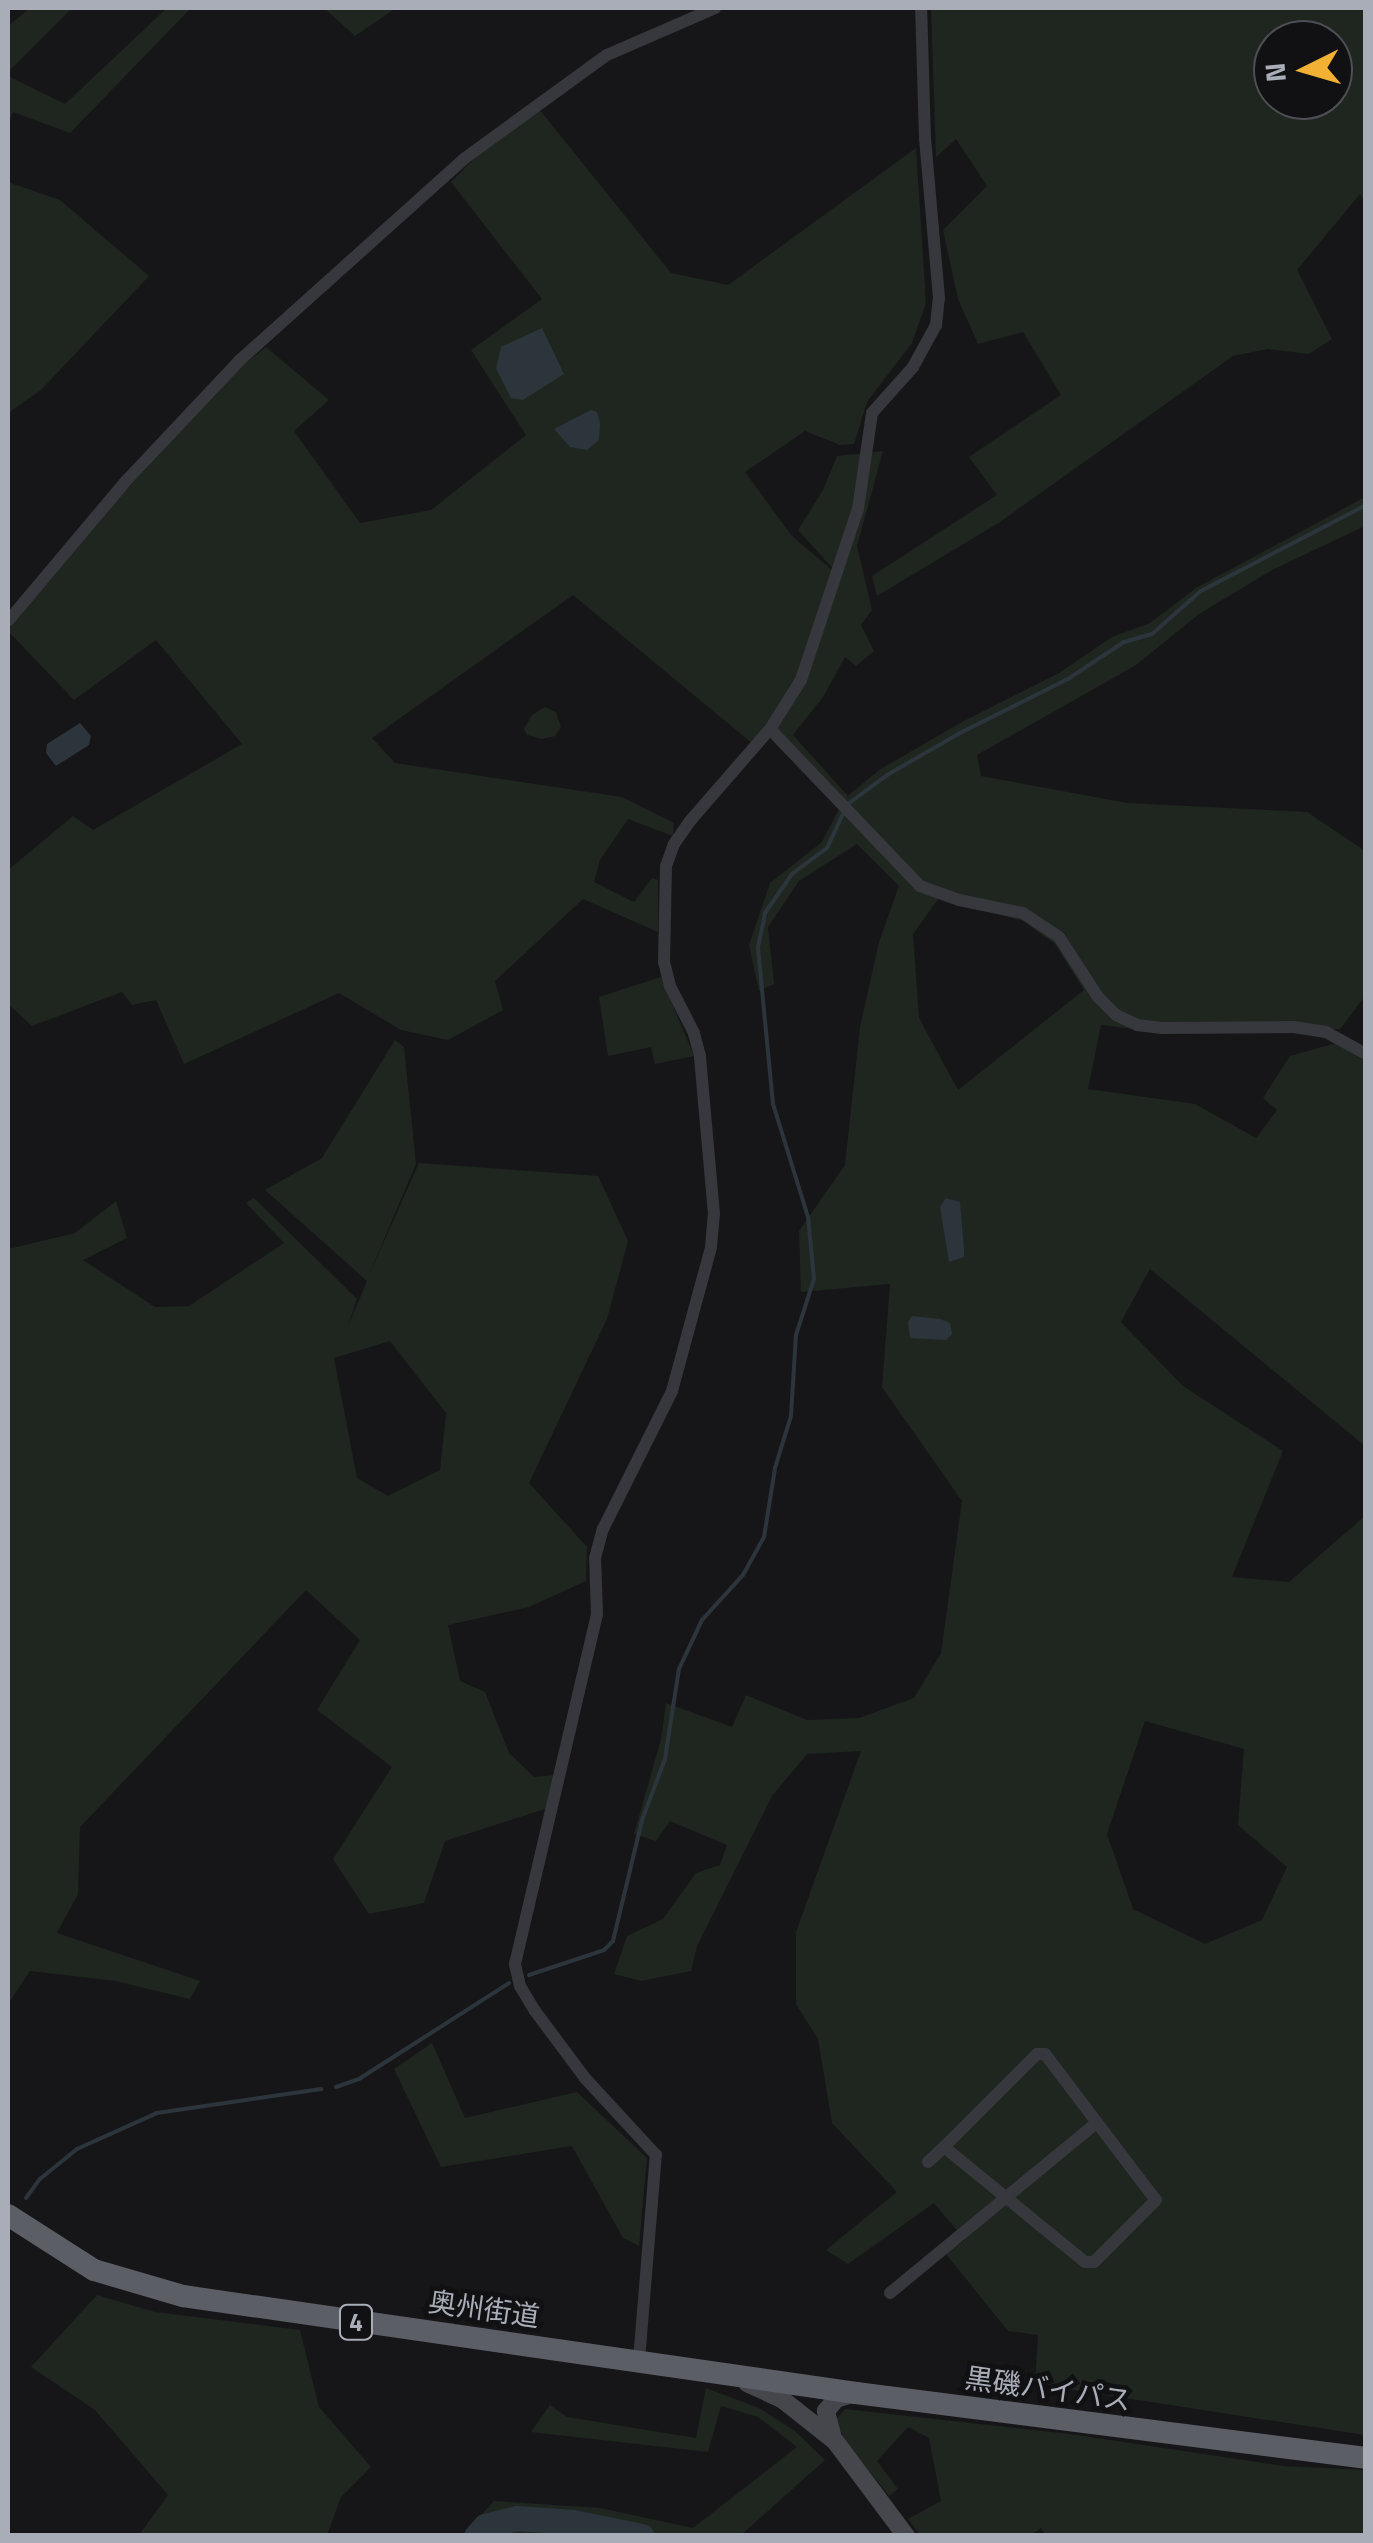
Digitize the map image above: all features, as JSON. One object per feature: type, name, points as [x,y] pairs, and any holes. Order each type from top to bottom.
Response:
[{"type":"highway","name":"奥州街道","points":[[8,2215],[60,2252],[135,2285],[311,2316],[722,2372]]},
{"type":"highway","name":"黒磯バイパス","points":[[722,2372],[856,2393],[1366,2458]]},
{"type":"main road","name":"奥州街道","points":[[722,2372],[783,2400],[834,2441],[906,2536]]},
{"type":"main road","points":[[834,2441],[826,2411],[836,2400],[856,2393]]},
{"type":"street","points":[[8,621],[115,494],[240,360],[464,158],[607,56],[715,8]]},
{"type":"street","points":[[639,2360],[656,2155],[585,2078],[535,2011],[520,1986],[516,1964],[596,1614],[595,1558],[603,1528],[672,1390],[711,1247],[714,1214],[700,1056],[664,962],[666,866],[674,844],[690,821],[770,729],[802,680],[858,509],[872,413],[913,367],[936,325],[939,298],[924,140],[921,8]]},
{"type":"street","points":[[770,729],[920,886],[959,900],[1023,913],[1060,936],[1098,997],[1116,1015],[1137,1025],[1162,1028],[1310,1030],[1351,1042],[1366,1054]]},
{"type":"street","points":[[928,2162],[1037,2054],[1045,2054],[1156,2200],[1094,2262],[1085,2262],[944,2147]]},
{"type":"street","points":[[890,2294],[1095,2124]]},
{"type":"shaded area","points":[[30,8],[72,8],[8,72],[8,26]]},
{"type":"shaded area","points":[[167,8],[191,8],[70,133],[13,112],[8,123],[8,76],[65,104]]},
{"type":"shaded area","points":[[324,8],[396,8],[355,36]]},
{"type":"shaded area","points":[[931,8],[1365,8],[1365,204],[1360,194],[1297,270],[1332,339],[1309,354],[1268,349],[1233,356],[1000,522],[877,596],[872,576],[997,495],[969,457],[1061,395],[1023,332],[978,344],[958,299],[943,230],[987,186],[956,139],[936,157]]},
{"type":"shaded area","points":[[539,109],[671,273],[728,285],[916,148],[926,303],[912,343],[867,402],[854,444],[840,445],[805,431],[745,472],[792,536],[832,570],[797,676],[753,744],[573,595],[372,738],[395,763],[622,797],[674,823],[673,836],[628,819],[600,860],[594,882],[634,902],[652,878],[658,880],[658,932],[583,899],[495,981],[503,1010],[448,1040],[401,1030],[339,993],[184,1064],[156,1000],[132,1005],[122,992],[32,1026],[8,1004],[8,870],[73,816],[93,830],[242,744],[156,640],[74,700],[8,631],[67,554],[238,369],[266,347],[329,400],[294,431],[360,523],[431,510],[526,435],[471,350],[542,299],[451,182],[492,141]]},
{"type":"shaded area","points":[[8,182],[60,200],[149,276],[41,390],[8,413]]},
{"type":"shaded area","points":[[542,328],[564,374],[523,400],[511,398],[496,369],[501,347]]},
{"type":"shaded area","points":[[591,410],[597,412],[600,423],[599,440],[587,450],[570,447],[554,429]]},
{"type":"shaded area","points":[[883,451],[857,546],[872,610],[861,625],[874,651],[856,666],[845,657],[823,697],[793,735],[848,796],[879,770],[1059,673],[1112,637],[1150,623],[1196,588],[1365,497],[1365,526],[1272,570],[1199,614],[1136,665],[977,755],[981,776],[1127,803],[1307,812],[1365,851],[1365,996],[1340,1029],[1134,1029],[1101,1025],[1088,1089],[1195,1104],[1256,1138],[1277,1110],[1263,1098],[1290,1056],[1336,1043],[1365,1061],[1365,1446],[1150,1269],[1121,1322],[1183,1386],[1283,1451],[1232,1577],[1289,1582],[1365,1516],[1365,2435],[1035,2384],[1038,2335],[1008,2331],[946,2254],[965,2240],[934,2203],[848,2264],[826,2250],[897,2192],[832,2123],[818,2039],[796,2004],[796,1932],[861,1751],[807,1754],[772,1796],[697,1946],[691,1971],[641,1981],[614,1974],[627,1936],[663,1919],[696,1873],[720,1865],[727,1845],[670,1821],[656,1841],[634,1834],[661,1739],[666,1703],[732,1727],[746,1695],[807,1720],[859,1718],[914,1698],[941,1653],[962,1501],[882,1387],[890,1284],[801,1292],[799,1231],[845,1165],[860,1027],[879,942],[899,886],[857,844],[799,881],[768,927],[774,984],[759,991],[749,945],[770,883],[822,842],[839,809],[770,737],[799,676],[834,570],[798,530],[823,490],[837,456]],"holes":[[[939,898],[1023,921],[1055,944],[1084,990],[958,1090],[919,1018],[913,934]],[[1145,1721],[1244,1749],[1238,1825],[1287,1867],[1262,1920],[1205,1944],[1133,1909],[1107,1834]]]},
{"type":"shaded area","points":[[545,707],[556,712],[561,727],[555,736],[542,739],[527,735],[524,729],[532,715]]},
{"type":"shaded area","points":[[80,723],[91,736],[89,745],[56,766],[46,753],[47,744]]},
{"type":"shaded area","points":[[661,977],[694,1056],[655,1064],[651,1047],[608,1056],[599,997]]},
{"type":"shaded area","points":[[395,1040],[404,1047],[416,1164],[368,1277],[419,1163],[598,1176],[628,1241],[607,1319],[529,1483],[587,1547],[586,1581],[529,1607],[448,1625],[460,1681],[485,1692],[509,1753],[534,1777],[555,1775],[548,1808],[445,1841],[424,1903],[369,1914],[333,1859],[392,1767],[317,1710],[360,1640],[306,1590],[80,1827],[78,1894],[57,1933],[200,1981],[190,1999],[116,1981],[30,1971],[8,2004],[8,1249],[75,1233],[116,1201],[127,1238],[83,1260],[155,1307],[189,1306],[284,1243],[246,1203],[254,1198],[357,1299],[348,1326],[367,1281],[265,1190],[322,1158]],"holes":[[[390,1341],[446,1413],[440,1470],[388,1496],[357,1478],[334,1358]]]},
{"type":"shaded area","points":[[946,1198],[960,1202],[964,1250],[964,1257],[949,1262],[940,1207]]},
{"type":"shaded area","points":[[912,1316],[950,1323],[952,1334],[946,1340],[910,1338],[908,1322]]},
{"type":"shaded area","points":[[432,2043],[465,2118],[577,2092],[647,2158],[639,2246],[623,2238],[572,2146],[441,2167],[394,2069]]},
{"type":"shaded area","points":[[97,2295],[155,2312],[300,2330],[319,2407],[371,2467],[341,2497],[327,2535],[139,2535],[168,2495],[95,2410],[31,2367]]},
{"type":"shaded area","points":[[706,2388],[759,2408],[795,2431],[825,2460],[741,2535],[463,2535],[494,2501],[600,2508],[693,2528],[797,2447],[758,2417],[721,2406],[708,2452],[531,2432],[550,2405],[567,2417],[696,2438]]},
{"type":"shaded area","points":[[845,2409],[1070,2434],[1283,2466],[1365,2470],[1365,2535],[1046,2536],[1041,2528],[1031,2535],[920,2535],[908,2519],[941,2501],[929,2438],[908,2427],[877,2461],[898,2489],[889,2496],[847,2443],[835,2420]]},
{"type":"waterway","points":[[848,804],[887,775],[960,733],[1068,679],[1124,642],[1152,634],[1201,591],[1366,505]]},
{"type":"waterway","points":[[529,1975],[604,1950],[613,1941],[642,1820],[665,1759],[679,1669],[702,1620],[743,1575],[764,1537],[775,1468],[791,1416],[796,1335],[814,1279],[808,1217],[773,1104],[758,947],[765,913],[792,874],[827,848],[844,812]]},
{"type":"waterway","points":[[336,2087],[359,2079],[509,1983]]},
{"type":"waterway","points":[[26,2198],[40,2179],[77,2149],[157,2113],[321,2089]]},
{"type":"waterway","points":[[476,2536],[485,2526],[516,2518],[573,2522],[642,2536]]}]
